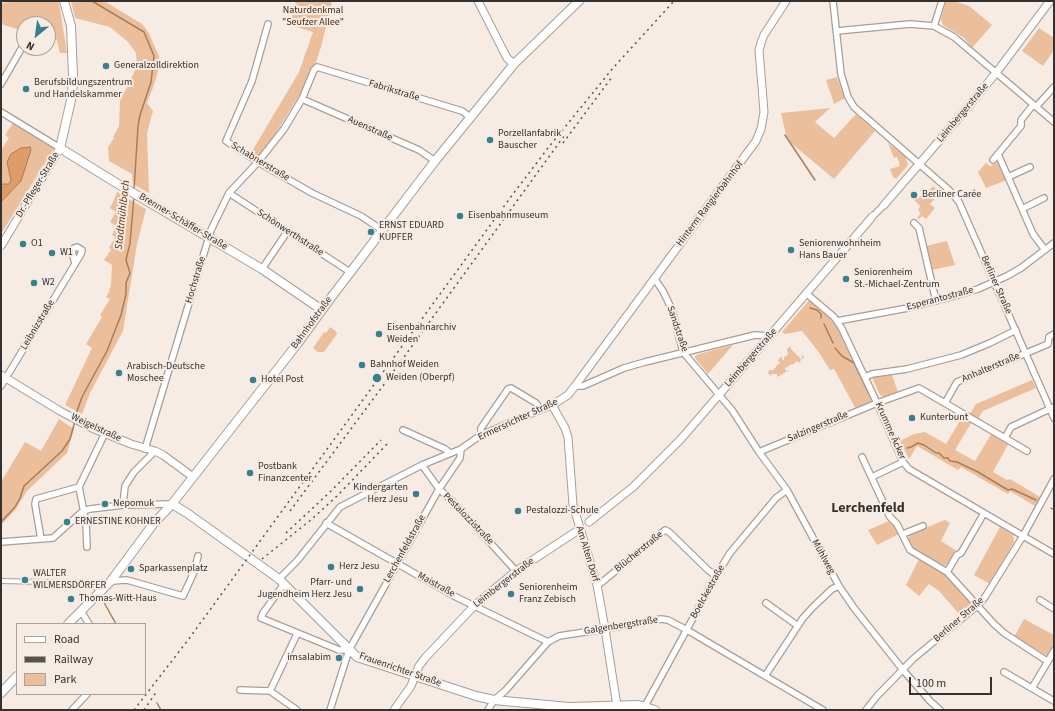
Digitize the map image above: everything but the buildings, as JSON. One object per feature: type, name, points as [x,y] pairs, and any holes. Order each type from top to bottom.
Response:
[{"type":"main road","name":"Dr.-Pfleger-Straße","points":[[60,148],[72,96],[73,76],[71,26],[64,1]]},
{"type":"main road","name":"Bahnhofstraße","points":[[69,623],[111,581],[152,525],[172,504],[470,117],[514,64],[579,1]]},
{"type":"main road","name":"Brenner-Schäffer-Straße","points":[[60,148],[262,269],[322,310]]},
{"type":"main road","name":"Frauenrichter Straße","points":[[172,504],[187,513],[278,579],[357,657],[494,700],[569,707],[617,708],[645,706],[655,710]]},
{"type":"main road","points":[[1,693],[16,677]]},
{"type":"street","points":[[478,1],[507,58],[514,64]]},
{"type":"street","name":"Hinterm Rangierbahnhof","points":[[575,386],[732,175],[759,134],[763,124],[764,112],[759,50],[764,35],[786,1]]},
{"type":"street","name":"Berliner Straße","points":[[833,1],[841,74],[844,86],[854,107],[949,190],[959,202],[1052,408],[1054,418]]},
{"type":"street","points":[[934,26],[942,1]]},
{"type":"street","name":"Leimbergerstraße","points":[[394,710],[411,686],[419,666],[429,653],[474,606],[516,571],[590,522],[633,487],[669,451],[807,294],[872,217],[920,164],[996,73],[1050,1]]},
{"type":"street","name":"Schabnerstraße","points":[[268,24],[252,81],[226,141],[258,162],[312,193],[361,216],[382,230]]},
{"type":"street","points":[[837,31],[910,24],[934,26],[954,37],[1054,122]]},
{"type":"street","points":[[1,84],[17,56]]},
{"type":"street","name":"Hochstraße","points":[[145,448],[211,230],[229,193],[258,162],[284,129],[302,99],[314,70],[317,67]]},
{"type":"street","name":"Fabrikstraße","points":[[317,67],[462,111],[470,117]]},
{"type":"street","points":[[993,160],[1021,126],[1021,120],[1054,87]]},
{"type":"street","name":"Auenstraße","points":[[302,99],[419,150],[435,161]]},
{"type":"street","name":"Brenner-Schäffer-Straße","points":[[1,112],[60,148]]},
{"type":"street","name":"Dr.-Pfleger-Straße","points":[[1,246],[60,148]]},
{"type":"street","points":[[998,154],[1033,234],[1045,250]]},
{"type":"street","points":[[1008,177],[1030,167]]},
{"type":"street","name":"Schönwerthstraße","points":[[229,193],[350,272]]},
{"type":"street","points":[[1022,209],[1044,198]]},
{"type":"street","points":[[914,223],[919,228],[936,302]]},
{"type":"street","points":[[262,269],[287,232]]},
{"type":"street","name":"Esperantostraße","points":[[837,321],[936,302],[958,295],[994,282],[1021,268],[1054,243]]},
{"type":"street","name":"Leibnizstraße","points":[[1,386],[3,376],[75,264]]},
{"type":"street","name":"Sandstraße","points":[[654,278],[663,291],[672,310],[684,352],[719,395]]},
{"type":"street","name":"Krumme Äcker","points":[[807,294],[834,316],[837,321],[865,377],[903,462],[909,469],[914,474],[1054,554]]},
{"type":"street","points":[[865,377],[872,374],[907,369],[961,355],[1016,330]]},
{"type":"street","name":"Anhalterstraße","points":[[945,403],[957,382],[1048,344],[1050,336],[1054,334]]},
{"type":"street","name":"Ermersrichter Straße","points":[[278,579],[297,560],[340,507],[422,465],[461,449],[482,435],[541,410],[568,395],[575,386],[583,386],[624,368],[684,352],[755,335],[770,336]]},
{"type":"street","name":"Weigelstraße","points":[[3,376],[82,423],[154,451],[170,460],[193,477]]},
{"type":"street","points":[[482,435],[481,428],[508,389],[511,388],[536,403],[541,410]]},
{"type":"street","name":"Salzingerstraße","points":[[759,452],[877,403],[919,388],[1027,450]]},
{"type":"street","name":"Mühlweg","points":[[719,395],[732,410],[759,452],[787,490],[839,586],[854,608],[902,670],[940,710]]},
{"type":"street","name":"Am Alten Dorf","points":[[552,404],[568,437],[572,494],[580,529],[597,585],[617,708]]},
{"type":"street","points":[[1005,438],[1011,427],[1052,408]]},
{"type":"street","points":[[403,430],[445,449],[450,453]]},
{"type":"street","points":[[87,547],[86,523],[79,487],[105,433]]},
{"type":"street","name":"Lerchenfeldstraße","points":[[330,710],[349,650],[439,490],[460,458],[461,449]]},
{"type":"street","points":[[123,505],[125,486],[134,472],[154,451]]},
{"type":"street","points":[[862,457],[890,517],[897,524],[910,550],[947,572],[1004,633],[1047,661]]},
{"type":"street","points":[[872,477],[903,462]]},
{"type":"street","name":"Pestalozzistraße","points":[[422,465],[439,490],[452,501],[516,571]]},
{"type":"street","name":"Berliner Straße","points":[[866,710],[902,670],[978,605],[991,589],[1023,536],[1054,479]]},
{"type":"street","points":[[41,539],[35,504],[36,499],[79,487]]},
{"type":"street","name":"Boelckestraße","points":[[645,706],[730,553],[776,498],[787,490]]},
{"type":"street","points":[[1,542],[54,538],[83,511],[90,509],[123,505],[172,504]]},
{"type":"street","points":[[947,572],[957,555],[961,553],[984,513]]},
{"type":"street","name":"Maistraße","points":[[326,523],[474,606],[548,642]]},
{"type":"street","points":[[903,534],[923,526]]},
{"type":"street","name":"Blücherstraße","points":[[597,585],[665,530],[716,576]]},
{"type":"street","points":[[111,581],[127,580],[183,596],[194,572],[198,556]]},
{"type":"street","points":[[1,581],[88,583],[101,591]]},
{"type":"street","points":[[765,676],[798,626],[814,606],[832,589],[839,586]]},
{"type":"street","points":[[281,588],[261,618],[339,650],[349,650]]},
{"type":"street","points":[[1040,600],[1054,609]]},
{"type":"street","points":[[766,603],[798,626]]},
{"type":"street","points":[[81,611],[88,623]]},
{"type":"street","name":"Galgenbergstraße","points":[[488,710],[494,700],[505,691],[548,642],[559,636],[661,618],[687,630],[823,710]]},
{"type":"street","points":[[270,691],[297,634]]},
{"type":"street","points":[[1032,688],[1054,651]]},
{"type":"street","points":[[1004,672],[1054,701]]},
{"type":"street","points":[[240,690],[270,691],[297,710]]},
{"type":"street","points":[[72,710],[86,695]]},
{"type":"green space","points":[[19,1],[58,1],[67,53],[60,53],[56,38],[56,16],[16,16],[16,29],[4,25],[1,21],[1,3]]},
{"type":"green space","points":[[71,1],[104,1],[142,24],[149,33],[159,56],[158,71],[147,103],[153,111],[147,133],[149,193],[133,184],[132,174],[109,161],[108,147],[119,126],[120,101],[137,66],[136,53],[128,42],[110,27],[75,18]]},
{"type":"green space","name":"Naturdenkmal \"Seufzer Allee\"","points":[[296,1],[332,1],[316,62],[300,94],[266,149],[257,158],[251,153],[299,72],[313,32],[290,25]]},
{"type":"green space","points":[[946,1],[954,1],[969,6],[992,25],[972,48],[964,38],[943,25],[941,19]]},
{"type":"green space","points":[[1039,28],[1054,38],[1054,50],[1043,66],[1022,51]]},
{"type":"green space","points":[[837,77],[845,98],[834,104],[826,80]]},
{"type":"green space","points":[[830,108],[815,122],[834,138],[856,114],[875,131],[834,179],[791,143],[786,135],[781,113]]},
{"type":"green space","points":[[13,123],[54,148],[1,234],[1,150],[9,138],[5,135]]},
{"type":"green space","points":[[888,143],[906,157],[908,165],[896,179],[893,177],[890,169],[900,166],[897,157],[894,158]]},
{"type":"green space","points":[[999,162],[1007,180],[986,188],[978,172],[986,163],[990,166]]},
{"type":"green space","points":[[933,186],[936,189],[929,197],[931,199],[938,191],[940,193],[930,204],[935,208],[926,219],[922,216],[919,219],[917,218],[921,213],[918,210],[920,206],[913,199],[915,197],[918,199],[922,194],[920,191],[922,188],[927,193]]},
{"type":"green space","points":[[117,192],[146,209],[137,244],[123,331],[90,393],[82,414],[65,405],[92,348],[86,344],[102,317],[100,315],[110,299],[106,297],[111,284],[112,265],[104,260],[111,250],[109,248],[115,237],[112,235],[116,226],[110,222],[116,212],[110,208]]},
{"type":"green space","points":[[947,241],[955,265],[932,270],[926,246]]},
{"type":"green space","points":[[811,298],[833,319],[840,328],[874,402],[857,411],[834,369],[830,370],[818,351],[802,331],[785,334],[782,332]]},
{"type":"green space","points":[[330,327],[336,331],[337,334],[324,352],[318,352],[313,348],[324,332],[326,333]]},
{"type":"green space","points":[[733,345],[708,374],[695,358],[695,356],[699,354]]},
{"type":"green space","points":[[791,346],[791,349],[801,359],[803,354],[804,359],[803,358],[800,360],[801,363],[796,361],[788,366],[788,368],[785,367],[785,370],[789,370],[779,376],[777,377],[777,374],[772,374],[771,376],[768,373],[769,370],[774,370],[774,368],[776,368],[776,366],[780,363],[778,360],[782,356],[782,360],[784,360],[784,357],[788,355],[787,349]]},
{"type":"green space","points":[[891,373],[899,394],[886,398],[880,395],[871,375]]},
{"type":"green space","points":[[1032,380],[1036,388],[983,411],[976,422],[973,420],[955,450],[975,461],[993,431],[1010,441],[993,472],[1007,480],[1010,479],[1040,497],[1035,506],[1010,491],[1008,494],[961,467],[958,470],[917,446],[909,459],[900,441],[914,434],[925,432],[946,444],[964,414],[968,417],[976,404]]},
{"type":"green space","points":[[59,419],[74,429],[67,453],[27,491],[16,509],[1,525],[1,482],[25,442],[41,451]]},
{"type":"green space","points":[[945,520],[950,523],[941,541],[957,551],[948,565],[942,566],[912,549],[908,540],[910,534]]},
{"type":"green space","points":[[889,521],[896,527],[899,534],[877,545],[868,530]]},
{"type":"green space","points":[[1000,527],[1013,535],[1014,542],[990,584],[974,575]]},
{"type":"green space","points":[[919,559],[951,577],[972,602],[971,606],[960,615],[939,591],[929,584],[919,596],[906,585]]},
{"type":"green space","points":[[1024,619],[1054,635],[1054,646],[1048,656],[1014,637]]},
{"type":"shaded area","points":[[30,147],[30,153],[21,181],[1,202],[1,184],[9,184],[11,180],[7,162],[11,154],[21,148]]},
{"type":"waterway","name":"Stadtmühlbach","points":[[92,1],[144,32],[154,56],[151,82],[138,126],[134,190]]},
{"type":"waterway","points":[[785,135],[815,180]]},
{"type":"waterway","name":"Stadtmühlbach","points":[[75,417],[82,397],[107,351],[121,315],[126,294],[126,283],[130,273],[126,260],[130,243],[134,196]]},
{"type":"waterway","points":[[810,308],[817,310],[821,314],[821,318]]},
{"type":"waterway","points":[[824,324],[833,343]]},
{"type":"waterway","points":[[835,348],[842,356],[854,363],[869,394]]},
{"type":"waterway","name":"Stadtmühlbach","points":[[1,522],[15,507],[24,486],[62,451],[70,439],[75,421]]},
{"type":"waterway","points":[[907,448],[918,443],[924,445],[936,453],[939,453],[944,458],[948,458],[950,461],[957,462],[978,472],[1008,490],[1012,489],[1036,500]]},
{"type":"waterway","points":[[101,597],[115,623]]},
{"type":"waterway","points":[[157,703],[161,710]]},
{"type":"railway","points":[[146,694],[188,640],[548,148],[613,68],[674,1]]},
{"type":"railway","points":[[563,143],[612,77]]},
{"type":"railway","points":[[290,511],[391,375],[564,136]]},
{"type":"railway","points":[[286,533],[330,492],[381,440]]},
{"type":"railway","points":[[262,559],[312,519],[337,496],[389,442]]},
{"type":"railway","points":[[144,710],[157,691]]},
{"type":"railway","points":[[134,710],[146,695]]},
{"type":"place","name":"Generalzolldirektion","points":[[106,66]]},
{"type":"place","name":"Berufsbildungszentrum und Handelskammer","points":[[26,89]]},
{"type":"place","name":"Porzellanfabrik Bauscher","points":[[490,140]]},
{"type":"place","name":"Berliner Carée","points":[[914,195]]},
{"type":"place","name":"Eisenbahnmuseum","points":[[460,216]]},
{"type":"place","name":"ERNST EDUARD KUPFER","points":[[371,232]]},
{"type":"place","name":"O1","points":[[23,244]]},
{"type":"place","name":"Seniorenwohnheim Hans Bauer","points":[[791,250]]},
{"type":"place","name":"W1","points":[[52,253]]},
{"type":"place","name":"Seniorenheim St.-Michael-Zentrum","points":[[846,279]]},
{"type":"place","name":"W2","points":[[34,283]]},
{"type":"place","name":"Eisenbahnarchiv Weiden","points":[[379,334]]},
{"type":"place","name":"Bahnhof Weiden","points":[[362,365]]},
{"type":"place","name":"Arabisch-Deutsche Moschee","points":[[119,373]]},
{"type":"place","name":"Weiden (Oberpf)","points":[[377,378]]},
{"type":"place","name":"Hotel Post","points":[[253,380]]},
{"type":"place","name":"Kunterbunt","points":[[912,418]]},
{"type":"place","name":"Postbank Finanzcenter","points":[[250,473]]},
{"type":"place","name":"Kindergarten Herz Jesu","points":[[416,494]]},
{"type":"place","name":"Nepomuk","points":[[105,504]]},
{"type":"place","name":"Pestalozzi-Schule","points":[[518,511]]},
{"type":"place","name":"ERNESTINE KOHNER","points":[[67,522]]},
{"type":"place","name":"Herz Jesu","points":[[331,567]]},
{"type":"place","name":"Sparkassenplatz","points":[[131,569]]},
{"type":"place","name":"WALTER WILMERSDÖRFER","points":[[25,580]]},
{"type":"place","name":"Pfarr- und Jugendheim Herz Jesu","points":[[360,589]]},
{"type":"place","name":"Seniorenheim Franz Zebisch","points":[[511,594]]},
{"type":"place","name":"Thomas-Witt-Haus","points":[[71,599]]},
{"type":"place","name":"imsalabim","points":[[339,658]]},
{"type":"district","name":"Lerchenfeld","points":[[868,509]]}]
